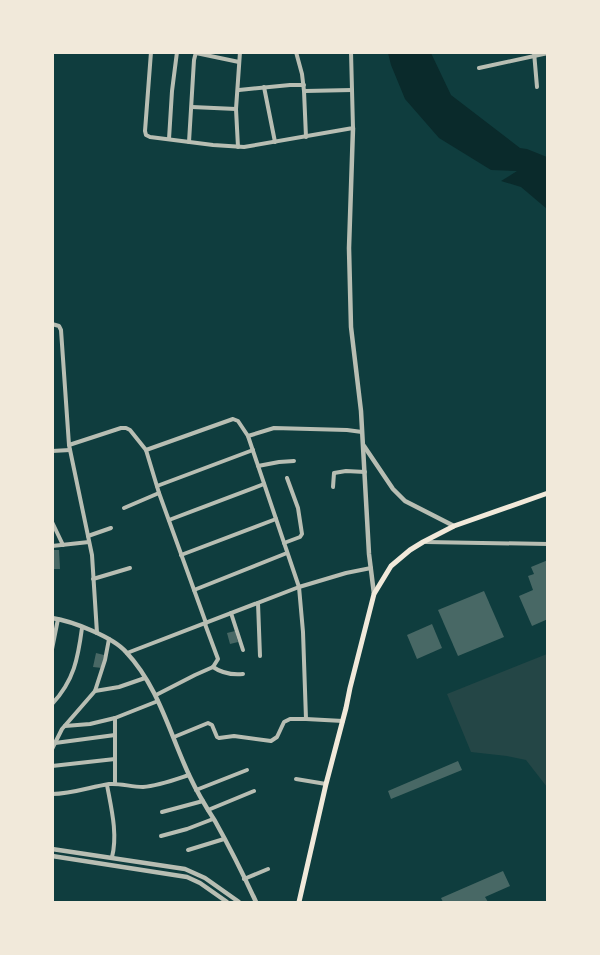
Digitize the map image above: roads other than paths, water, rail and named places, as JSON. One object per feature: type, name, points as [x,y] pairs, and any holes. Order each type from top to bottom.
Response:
[{"type":"main road","points":[[298,903],[374,594],[391,566],[410,550],[454,526],[548,493]]},
{"type":"street","points":[[151,52],[145,133],[150,137],[238,147],[353,128]]},
{"type":"street","points":[[169,139],[172,84],[177,52]]},
{"type":"street","points":[[238,147],[236,109],[240,52]]},
{"type":"street","points":[[296,52],[304,88],[306,137]]},
{"type":"street","points":[[351,52],[353,128],[349,248],[351,327],[362,432],[374,594]]},
{"type":"street","points":[[189,142],[196,53],[239,62]]},
{"type":"street","points":[[479,68],[534,54],[548,53]]},
{"type":"street","points":[[534,54],[537,87]]},
{"type":"street","points":[[238,90],[264,87],[352,90]]},
{"type":"street","points":[[264,87],[275,142]]},
{"type":"street","points":[[192,107],[236,109]]},
{"type":"street","points":[[52,324],[59,326],[61,330],[69,447],[93,563],[98,634]]},
{"type":"street","points":[[146,450],[232,419],[238,421],[248,436],[299,587],[303,626],[306,718]]},
{"type":"street","points":[[52,451],[121,428],[126,428],[132,433],[146,450],[218,659],[213,667],[115,718],[90,724],[64,726]]},
{"type":"street","points":[[248,436],[274,428],[362,432]]},
{"type":"street","points":[[363,445],[388,482],[405,501],[454,526]]},
{"type":"street","points":[[157,486],[253,450]]},
{"type":"street","points":[[258,466],[294,462]]},
{"type":"street","points":[[333,487],[332,475],[334,473],[365,472]]},
{"type":"street","points":[[284,543],[302,534],[298,508],[287,478]]},
{"type":"street","points":[[169,520],[264,484]]},
{"type":"street","points":[[124,508],[159,493]]},
{"type":"street","points":[[181,555],[276,519]]},
{"type":"street","points":[[52,522],[63,544]]},
{"type":"street","points":[[88,536],[111,528]]},
{"type":"street","points":[[52,546],[89,542]]},
{"type":"street","points":[[423,542],[548,544]]},
{"type":"street","points":[[194,590],[287,553]]},
{"type":"street","points":[[93,579],[130,568]]},
{"type":"street","points":[[127,653],[299,587],[371,568]]},
{"type":"street","points":[[258,603],[260,656]]},
{"type":"street","points":[[231,614],[243,650]]},
{"type":"street","points":[[52,649],[55,618],[109,639],[127,653],[157,698],[196,790],[256,903]]},
{"type":"street","points":[[52,704],[70,682],[82,628]]},
{"type":"street","points":[[52,749],[64,726],[95,691],[109,639]]},
{"type":"street","points":[[213,667],[228,674],[243,674]]},
{"type":"street","points":[[95,691],[118,687],[145,678]]},
{"type":"street","points":[[115,718],[115,784]]},
{"type":"street","points":[[174,737],[208,723],[212,725],[219,738],[234,736],[273,740],[285,721],[306,718],[343,721]]},
{"type":"street","points":[[55,743],[115,735]]},
{"type":"street","points":[[52,766],[115,759]]},
{"type":"street","points":[[196,790],[247,770]]},
{"type":"street","points":[[52,794],[115,784],[150,786],[189,775]]},
{"type":"street","points":[[296,779],[326,784]]},
{"type":"street","points":[[107,785],[114,828],[112,857]]},
{"type":"street","points":[[208,810],[254,791]]},
{"type":"street","points":[[162,812],[203,801]]},
{"type":"street","points":[[161,836],[213,819]]},
{"type":"street","points":[[188,850],[224,839]]},
{"type":"street","points":[[227,903],[200,883],[187,877],[53,856],[54,849],[177,867],[193,872],[239,903]]},
{"type":"street","points":[[244,879],[268,869]]}]
